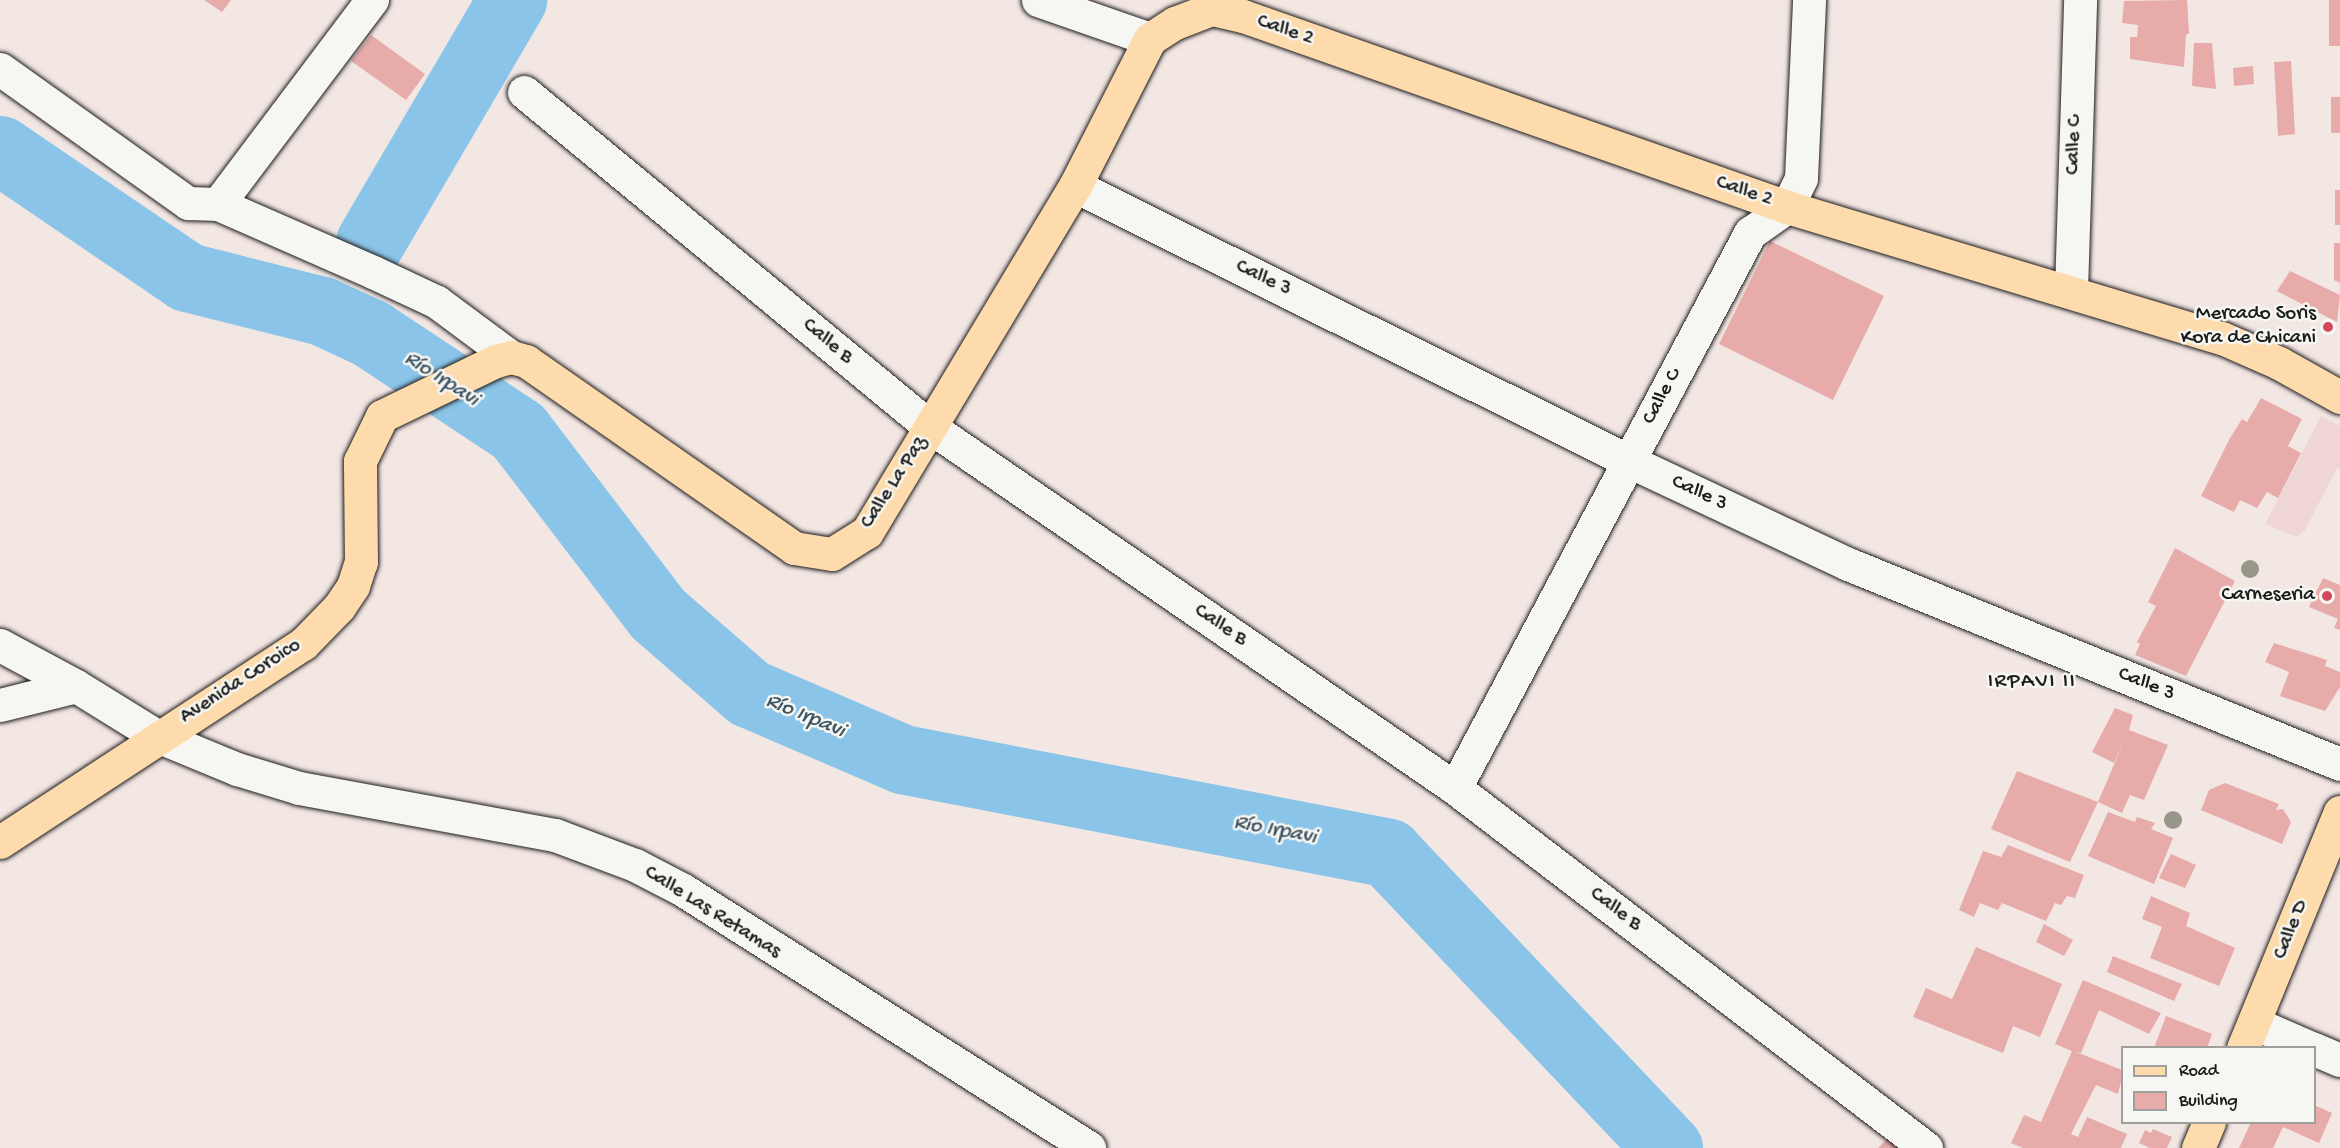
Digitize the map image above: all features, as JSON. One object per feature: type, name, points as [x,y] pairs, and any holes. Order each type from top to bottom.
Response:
[{"type":"main road","name":"Calle 2","points":[[1150,39],[1175,23],[1212,9],[1247,8],[1787,207],[2071,291],[2222,339],[2280,363],[2340,397]]},
{"type":"main road","name":"Calle La Paz","points":[[498,362],[526,362],[794,548],[832,554],[867,532],[1075,186],[1150,39]]},
{"type":"main road","name":"Avenida Coroico","points":[[0,842],[157,736],[303,644],[339,607],[353,586],[361,562],[360,461],[382,416],[498,362]]},
{"type":"main road","name":"Calle D","points":[[2248,1035],[2340,812]]},
{"type":"main road","points":[[2198,1148],[2208,1124]]},
{"type":"street","points":[[218,204],[372,0]]},
{"type":"street","points":[[1038,0],[1150,39]]},
{"type":"street","name":"Calle C","points":[[1455,788],[1750,233],[1787,207],[1801,178],[1809,0]]},
{"type":"street","name":"Calle C","points":[[2071,291],[2080,0]]},
{"type":"street","points":[[0,69],[188,203],[218,204],[437,302],[498,362]]},
{"type":"street","name":"Calle B","points":[[524,92],[930,427],[1455,788],[1926,1148]]},
{"type":"street","name":"Calle 3","points":[[1075,186],[1629,461],[1848,564],[2340,764]]},
{"type":"street","name":"Calle Las Retamas","points":[[0,645],[76,686],[157,736],[237,769],[299,788],[555,835],[635,865],[683,890],[1089,1148]]},
{"type":"street","points":[[0,705],[76,686]]},
{"type":"street","points":[[2248,1035],[2303,1046]]},
{"type":"street","points":[[2316,1049],[2340,1060]]},
{"type":"shaded area","points":[[2321,416],[2340,426],[2340,469],[2337,468],[2305,530],[2297,537],[2265,524]]},
{"type":"building","points":[[204,0],[231,0],[222,12]]},
{"type":"building","points":[[2187,0],[2189,33],[2186,35],[2184,67],[2130,59],[2130,37],[2137,37],[2138,25],[2122,23],[2124,1]]},
{"type":"building","points":[[2329,0],[2340,0],[2340,46],[2329,46]]},
{"type":"building","points":[[371,35],[425,74],[406,100],[351,61]]},
{"type":"building","points":[[2194,43],[2212,43],[2216,89],[2192,86]]},
{"type":"building","points":[[2291,61],[2295,134],[2278,136],[2274,62]]},
{"type":"building","points":[[2253,66],[2254,84],[2234,86],[2233,68]]},
{"type":"building","points":[[2331,97],[2340,97],[2340,133],[2331,133]]},
{"type":"building","points":[[2335,190],[2340,190],[2340,225],[2335,225]]},
{"type":"building","points":[[1770,241],[1884,296],[1833,400],[1719,344]]},
{"type":"building","points":[[2334,243],[2340,243],[2340,283],[2334,280]]},
{"type":"building","points":[[2290,271],[2340,295],[2337,322],[2277,291]]},
{"type":"building","points":[[2261,398],[2302,419],[2288,446],[2301,453],[2278,498],[2267,492],[2257,508],[2240,500],[2234,512],[2201,496],[2230,438],[2242,419],[2247,422]]},
{"type":"building","points":[[2175,548],[2235,581],[2186,676],[2135,655],[2140,644],[2137,642],[2156,606],[2148,602]]},
{"type":"building","name":"Carneseria","points":[[2323,578],[2340,585],[2340,630],[2334,628],[2338,619],[2309,607]]},
{"type":"building","points":[[2274,643],[2327,660],[2325,666],[2340,672],[2340,687],[2325,711],[2280,696],[2289,672],[2265,662]]},
{"type":"building","points":[[2115,708],[2133,715],[2129,730],[2168,745],[2144,800],[2130,795],[2122,813],[2098,802],[2125,739],[2114,763],[2092,752]]},
{"type":"building","points":[[2017,771],[2098,802],[2070,862],[1991,829]]},
{"type":"building","points":[[2225,783],[2279,804],[2276,810],[2283,809],[2291,822],[2282,844],[2201,810],[2209,790]]},
{"type":"building","points":[[2108,812],[2135,822],[2137,817],[2155,823],[2151,829],[2173,838],[2154,884],[2088,856]]},
{"type":"building","points":[[2008,845],[2084,875],[2075,898],[2067,896],[2061,905],[2055,903],[2046,921],[2002,903],[1998,910],[1980,903],[1974,917],[1959,910],[1983,851],[2001,857]]},
{"type":"building","points":[[2171,854],[2196,865],[2185,888],[2159,878]]},
{"type":"building","points":[[2151,896],[2190,913],[2186,926],[2235,948],[2219,986],[2150,958],[2162,927],[2142,919]]},
{"type":"building","points":[[2044,924],[2073,940],[2064,956],[2036,942]]},
{"type":"building","points":[[1976,947],[2062,984],[2040,1037],[2013,1026],[2003,1053],[1913,1017],[1926,988],[1952,999]]},
{"type":"building","points":[[2113,956],[2182,984],[2174,1001],[2107,972]]},
{"type":"building","points":[[2083,980],[2161,1013],[2149,1034],[2099,1010],[2081,1053],[2076,1052],[2121,1070],[2121,1081],[2118,1094],[2096,1085],[2071,1134],[2078,1137],[2087,1117],[2127,1134],[2121,1148],[2023,1148],[2011,1143],[2024,1115],[2041,1122],[2072,1051],[2055,1044]]},
{"type":"building","points":[[2166,1016],[2212,1034],[2208,1046],[2155,1046]]},
{"type":"building","points":[[2316,1106],[2332,1113],[2319,1143],[2283,1127],[2273,1148],[2239,1148],[2250,1124],[2316,1124]]},
{"type":"building","points":[[2153,1129],[2172,1137],[2167,1148],[2150,1148],[2139,1143],[2145,1130],[2151,1133]]},
{"type":"building","points":[[1889,1137],[1903,1148],[1878,1148]]},
{"type":"waterway","points":[[370,242],[512,0]]},
{"type":"waterway","name":"Río Irpavi","points":[[0,150],[187,277],[322,311],[370,333],[518,431],[658,614],[749,693],[902,759],[1388,853],[1668,1148]]},
{"type":"place","name":"Mercado Soris Kora de Chicani","points":[[2328,327]]},
{"type":"place","name":"Carneseria","points":[[2327,596]]},
{"type":"district","name":"IRPAVI II","points":[[2032,683]]}]
